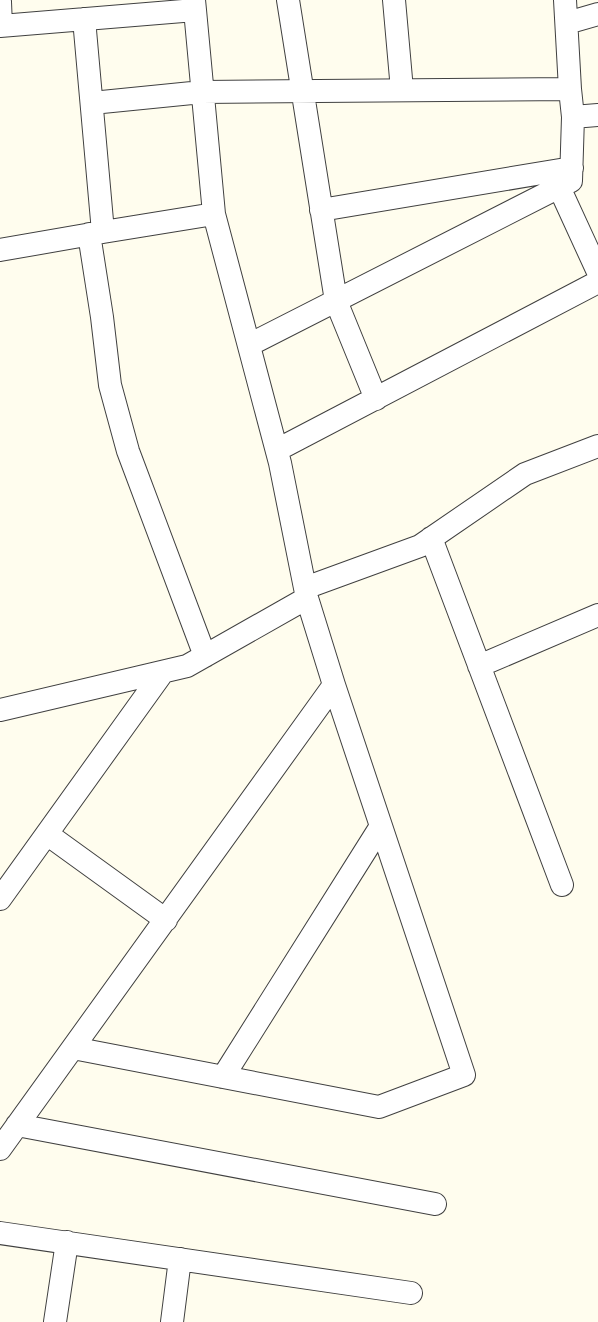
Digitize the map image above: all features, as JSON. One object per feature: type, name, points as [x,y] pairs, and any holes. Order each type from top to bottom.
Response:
[{"type":"street","points":[[288,0],[336,301],[376,398]]},
{"type":"street","points":[[394,0],[402,90]]},
{"type":"street","points":[[249,345],[571,181],[573,117],[565,0]]},
{"type":"street","points":[[0,2],[1,26],[84,20],[194,5],[214,214],[277,450],[306,593],[334,685],[464,1075],[379,1107],[73,1048]]},
{"type":"street","points":[[567,23],[598,14]]},
{"type":"street","points":[[84,20],[92,104],[96,233],[102,317],[110,385],[128,451],[206,656]]},
{"type":"street","points":[[92,104],[202,92],[570,89]]},
{"type":"street","points":[[573,117],[598,114]]},
{"type":"street","points":[[321,210],[572,168]]},
{"type":"street","points":[[559,187],[598,272]]},
{"type":"street","points":[[0,250],[214,214]]},
{"type":"street","points":[[277,450],[598,282]]},
{"type":"street","points":[[0,710],[187,666],[206,656],[306,593],[420,546],[525,474],[598,446]]},
{"type":"street","points":[[431,538],[562,885]]},
{"type":"street","points":[[479,666],[598,615]]},
{"type":"street","points":[[0,899],[162,672]]},
{"type":"street","points":[[0,1149],[334,685]]},
{"type":"street","points":[[223,1077],[381,826]]},
{"type":"street","points":[[47,834],[166,920]]},
{"type":"street","points":[[17,1125],[435,1204]]},
{"type":"street","points":[[0,1232],[411,1292]]},
{"type":"street","points":[[55,1322],[67,1242]]},
{"type":"street","points":[[172,1322],[180,1259]]}]
